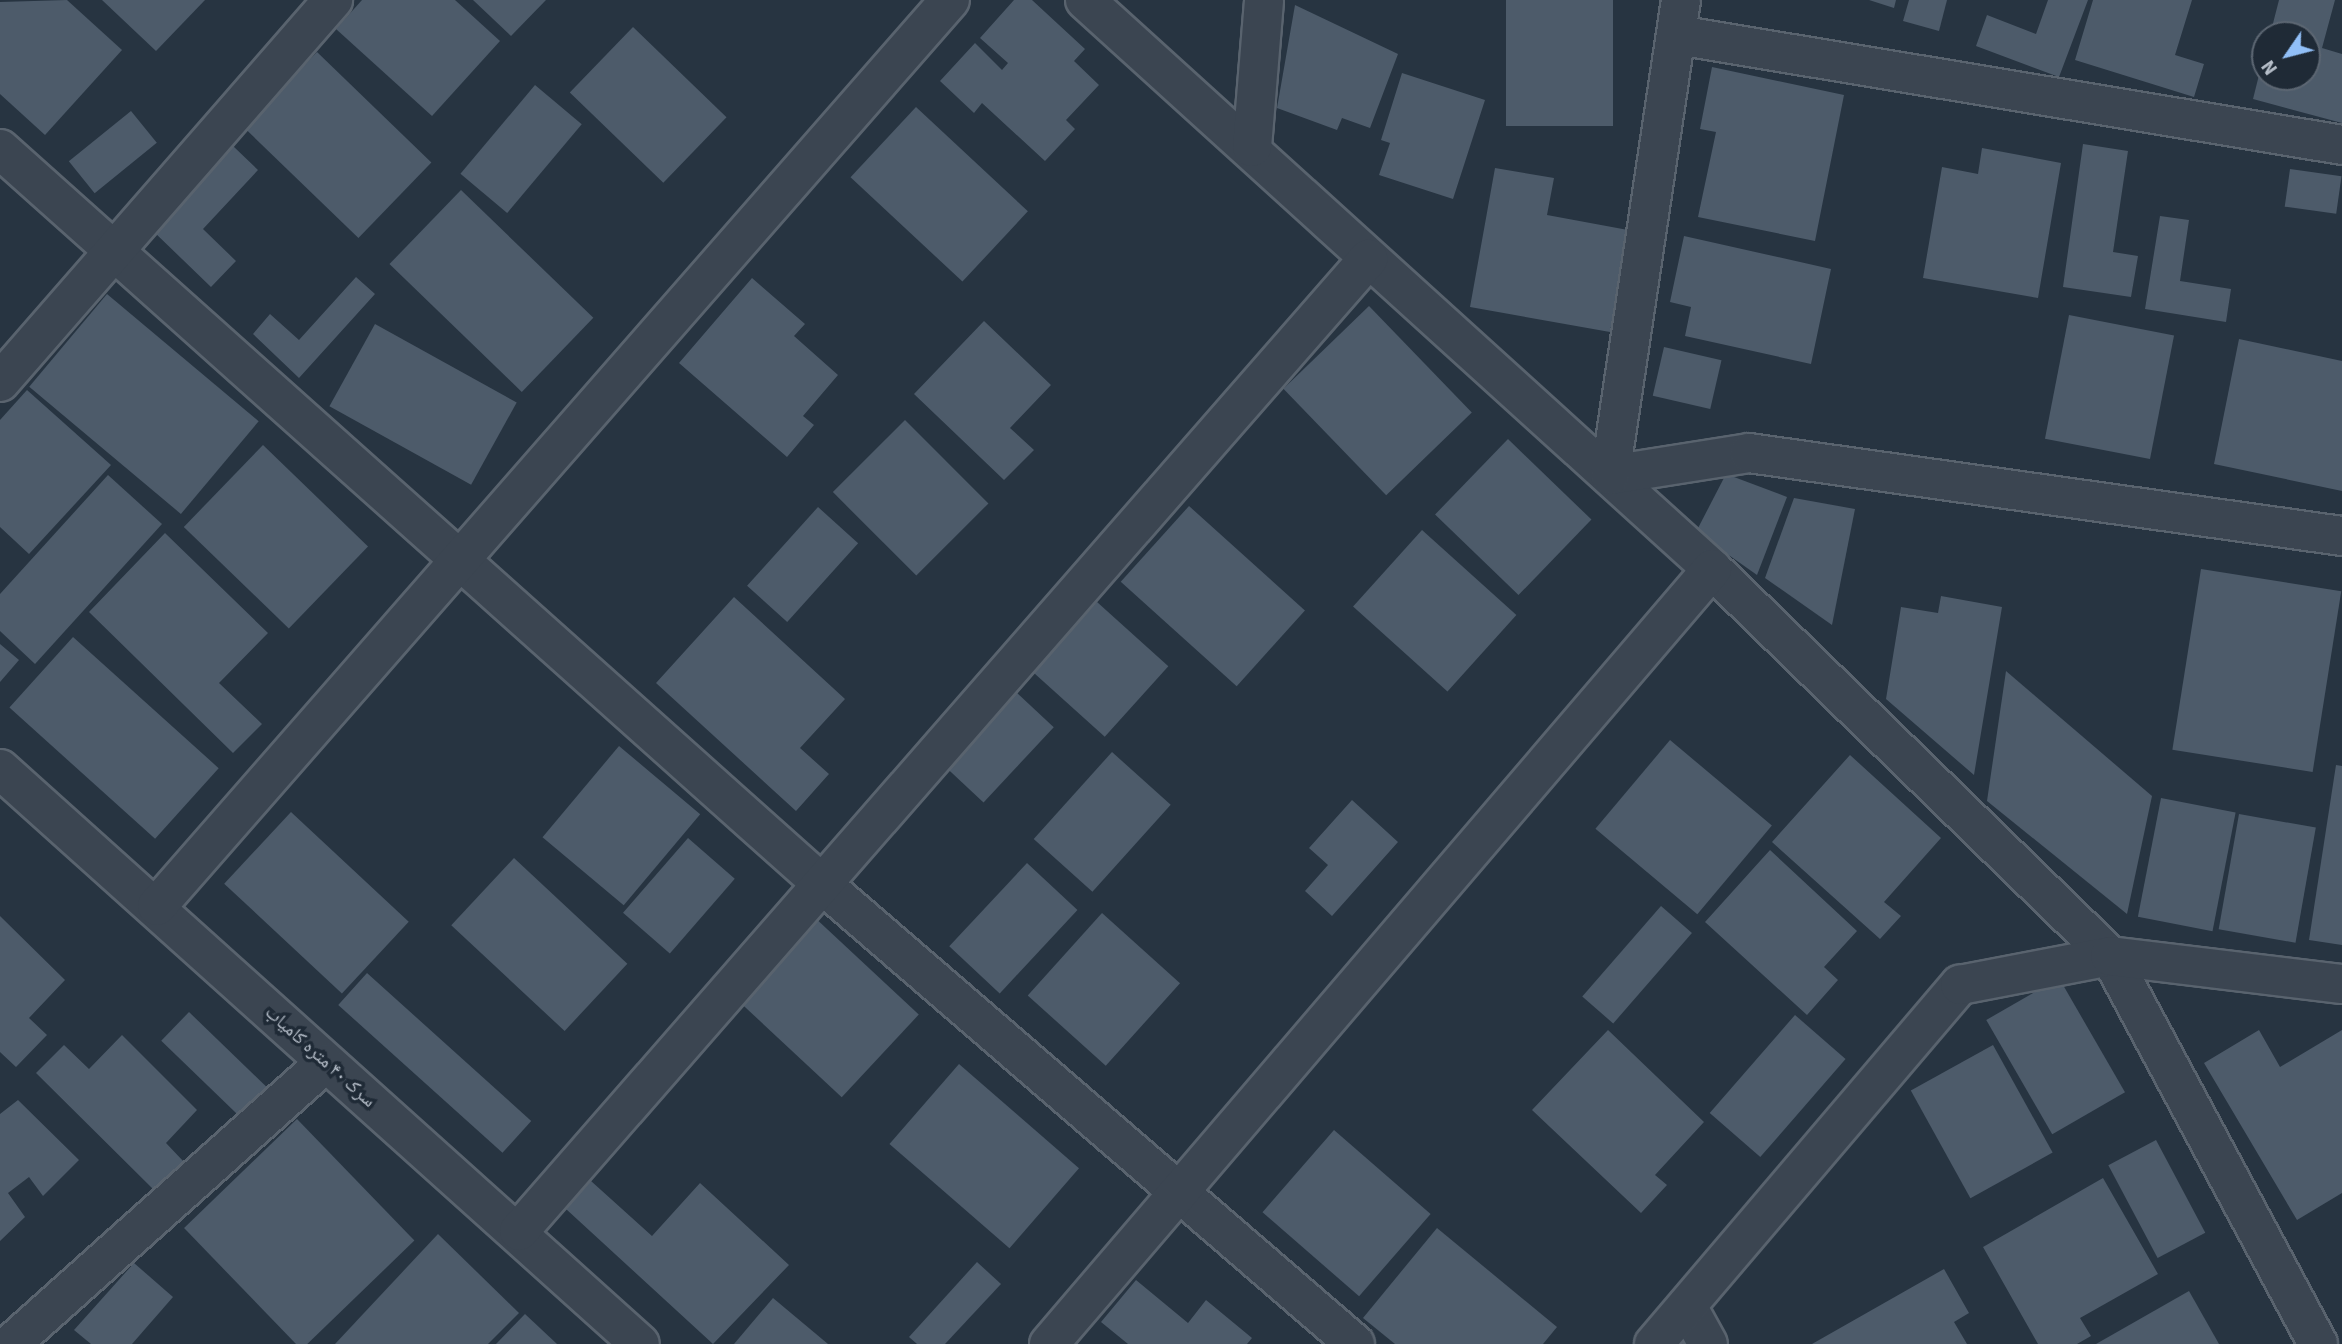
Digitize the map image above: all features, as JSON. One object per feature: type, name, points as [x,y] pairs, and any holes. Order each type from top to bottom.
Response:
[{"type":"street","points":[[0,382],[117,251],[333,0]]},
{"type":"street","points":[[157,906],[462,561],[950,0]]},
{"type":"street","points":[[1085,0],[1252,147],[1368,259],[1712,569],[2109,956],[2318,1344]]},
{"type":"street","points":[[1252,147],[1264,0]]},
{"type":"street","points":[[1610,475],[1679,18],[2342,145]]},
{"type":"street","points":[[0,149],[822,884],[1355,1344]]},
{"type":"street","points":[[519,1231],[1368,259]]},
{"type":"street","points":[[1610,475],[1749,453],[2342,536]]},
{"type":"street","points":[[1049,1344],[1712,569]]},
{"type":"street","name":"سرک ۴۰ متره کامیاب","points":[[0,769],[157,906],[325,1063],[519,1231],[640,1344]]},
{"type":"street","points":[[1654,1344],[1960,985],[2109,956],[2342,984]]},
{"type":"street","points":[[11,1344],[325,1063]]},
{"type":"street","points":[[1686,1306],[1708,1344]]},
{"type":"building","points":[[67,0],[122,50],[45,135],[0,94],[0,2]]},
{"type":"building","points":[[102,0],[205,0],[156,51]]},
{"type":"building","points":[[362,0],[455,0],[500,41],[432,116],[336,29]]},
{"type":"building","points":[[473,0],[546,0],[511,36]]},
{"type":"building","points":[[1014,0],[1032,0],[1085,49],[1074,61],[1099,85],[1066,120],[1075,129],[1045,161],[982,103],[974,113],[940,81],[975,43],[1002,70],[1008,63],[980,38]]},
{"type":"building","points":[[1506,0],[1613,0],[1613,126],[1506,126]]},
{"type":"building","points":[[1869,0],[1896,0],[1894,8]]},
{"type":"building","points":[[1909,0],[1947,0],[1939,31],[1903,21]]},
{"type":"building","points":[[2048,0],[2088,0],[2059,77],[1976,46],[1987,15],[2036,34]]},
{"type":"building","points":[[2093,0],[2192,0],[2175,55],[2204,64],[2194,97],[2075,60]]},
{"type":"building","points":[[2279,0],[2335,0],[2322,48],[2342,54],[2342,123],[2253,99],[2255,91],[2321,91],[2321,21],[2274,21]]},
{"type":"building","points":[[1295,5],[1398,54],[1370,128],[1342,118],[1337,130],[1277,108]]},
{"type":"building","points":[[633,27],[727,117],[663,183],[570,92]]},
{"type":"building","points":[[317,52],[431,162],[358,238],[244,128]]},
{"type":"building","points":[[1712,67],[1844,95],[1815,241],[1698,217],[1716,132],[1700,129]]},
{"type":"building","points":[[1402,73],[1485,100],[1453,199],[1379,175],[1390,143],[1381,140]]},
{"type":"building","points":[[535,85],[582,124],[507,213],[460,174]]},
{"type":"building","points":[[916,107],[1028,211],[962,282],[851,177]]},
{"type":"building","points":[[131,111],[157,143],[95,193],[69,161]]},
{"type":"building","points":[[2083,144],[2128,151],[2113,252],[2138,256],[2131,297],[2063,287]]},
{"type":"building","points":[[233,146],[258,170],[203,229],[236,261],[211,287],[153,231]]},
{"type":"building","points":[[1982,148],[2061,163],[2038,298],[1923,278],[1942,167],[1978,174]]},
{"type":"building","points":[[1495,168],[1554,178],[1547,215],[1628,230],[1610,332],[1470,307]]},
{"type":"building","points":[[2290,169],[2341,176],[2336,214],[2285,207]]},
{"type":"building","points":[[461,190],[593,318],[522,392],[389,264]]},
{"type":"building","points":[[2160,216],[2189,220],[2180,281],[2231,289],[2226,322],[2145,309]]},
{"type":"building","points":[[1684,236],[1831,269],[1811,364],[1685,336],[1691,307],[1670,302]]},
{"type":"building","points":[[356,277],[375,294],[299,378],[253,334],[270,314],[299,340]]},
{"type":"building","points":[[752,278],[805,324],[794,336],[838,375],[803,416],[814,425],[787,457],[679,363]]},
{"type":"building","points":[[107,294],[259,421],[181,514],[29,387]]},
{"type":"building","points":[[1369,306],[1472,412],[1386,495],[1283,389]]},
{"type":"building","points":[[2069,315],[2174,335],[2150,459],[2045,439]]},
{"type":"building","points":[[984,321],[1051,385],[1010,428],[1034,450],[1004,480],[914,394]]},
{"type":"building","points":[[375,324],[517,403],[471,485],[329,406]]},
{"type":"building","points":[[2239,339],[2342,361],[2342,491],[2214,464]]},
{"type":"building","points":[[1664,347],[1721,360],[1710,409],[1653,396]]},
{"type":"building","points":[[27,390],[111,465],[29,554],[0,527],[0,420]]},
{"type":"building","points":[[905,420],[988,503],[916,576],[833,492]]},
{"type":"building","points":[[1508,439],[1591,520],[1519,595],[1435,515]]},
{"type":"building","points":[[263,445],[368,546],[289,628],[184,527]]},
{"type":"building","points":[[1726,474],[1787,497],[1757,575],[1696,532]]},
{"type":"building","points":[[108,475],[162,524],[35,664],[0,631],[0,594]]},
{"type":"building","points":[[1794,498],[1855,509],[1832,625],[1765,578]]},
{"type":"building","points":[[1189,506],[1305,610],[1237,686],[1121,582]]},
{"type":"building","points":[[818,507],[858,543],[787,622],[747,586]]},
{"type":"building","points":[[1422,530],[1516,615],[1447,692],[1353,607]]},
{"type":"building","points":[[165,533],[268,633],[219,683],[262,724],[233,753],[89,612]]},
{"type":"building","points":[[2201,569],[2341,591],[2313,772],[2172,750]]},
{"type":"building","points":[[1941,596],[2002,607],[1974,775],[1886,699],[1901,607],[1938,613]]},
{"type":"building","points":[[734,597],[845,699],[800,748],[829,774],[796,811],[656,683]]},
{"type":"building","points":[[1097,602],[1168,666],[1105,737],[1033,673]]},
{"type":"building","points":[[73,637],[219,768],[155,839],[9,708]]},
{"type":"building","points":[[0,644],[19,660],[0,682]]},
{"type":"building","points":[[2006,671],[2152,796],[2127,914],[1987,801]]},
{"type":"building","points":[[1015,691],[1054,727],[984,802],[945,766]]},
{"type":"building","points":[[1670,740],[1772,825],[1697,914],[1595,829]]},
{"type":"building","points":[[619,746],[700,814],[624,905],[543,837]]},
{"type":"building","points":[[1112,752],[1171,805],[1092,892],[1034,839]]},
{"type":"building","points":[[1850,755],[1941,838],[1884,902],[1901,916],[1880,939],[1772,842]]},
{"type":"building","points":[[2336,765],[2342,766],[2342,945],[2309,940]]},
{"type":"building","points":[[2161,798],[2236,813],[2213,931],[2138,917]]},
{"type":"building","points":[[1352,800],[1398,842],[1332,916],[1305,891],[1328,865],[1309,848]]},
{"type":"building","points":[[291,812],[409,922],[342,993],[224,884]]},
{"type":"building","points":[[2239,814],[2316,828],[2295,943],[2219,929]]},
{"type":"building","points":[[688,838],[735,879],[670,953],[623,913]]},
{"type":"building","points":[[1770,850],[1857,931],[1824,967],[1838,980],[1807,1015],[1705,922]]},
{"type":"building","points":[[514,858],[627,964],[565,1031],[451,925]]},
{"type":"building","points":[[1027,863],[1077,910],[1000,993],[949,946]]},
{"type":"building","points":[[1661,906],[1692,933],[1613,1023],[1582,997]]},
{"type":"building","points":[[1102,913],[1180,983],[1106,1066],[1028,995]]},
{"type":"building","points":[[812,915],[919,1015],[842,1097],[735,998]]},
{"type":"building","points":[[0,916],[65,980],[29,1018],[47,1035],[16,1067],[0,1052]]},
{"type":"building","points":[[367,973],[531,1121],[502,1153],[338,1005]]},
{"type":"building","points":[[2059,978],[2125,1092],[2052,1134],[1986,1020]]},
{"type":"building","points":[[189,1012],[277,1097],[249,1126],[161,1041]]},
{"type":"building","points":[[1795,1015],[1846,1059],[1760,1157],[1710,1113]]},
{"type":"building","points":[[1608,1030],[1704,1122],[1655,1175],[1667,1185],[1641,1213],[1532,1110]]},
{"type":"building","points":[[2259,1030],[2280,1067],[2342,1030],[2342,1193],[2297,1220],[2204,1063]]},
{"type":"building","points":[[122,1035],[197,1110],[166,1143],[184,1162],[155,1191],[36,1073],[64,1045],[89,1069]]},
{"type":"building","points":[[1993,1045],[2053,1153],[1970,1198],[1911,1091]]},
{"type":"building","points":[[959,1064],[1079,1168],[1009,1248],[889,1144]]},
{"type":"building","points":[[18,1100],[79,1160],[43,1196],[29,1177],[8,1193],[25,1217],[0,1241],[0,1114]]},
{"type":"building","points":[[297,1119],[414,1241],[307,1344],[296,1344],[184,1228]]},
{"type":"building","points":[[1334,1130],[1431,1214],[1359,1296],[1262,1212]]},
{"type":"building","points":[[2156,1140],[2205,1233],[2158,1258],[2108,1165]]},
{"type":"building","points":[[2103,1178],[2158,1274],[2080,1318],[2091,1336],[2077,1344],[2038,1344],[1983,1247]]},
{"type":"building","points":[[591,1181],[652,1236],[700,1183],[789,1265],[713,1344],[566,1209]]},
{"type":"building","points":[[1437,1228],[1557,1327],[1543,1344],[1395,1344],[1363,1318]]},
{"type":"building","points":[[438,1234],[519,1313],[488,1344],[335,1344]]},
{"type":"building","points":[[977,1262],[1001,1284],[945,1344],[917,1344],[909,1337]]},
{"type":"building","points":[[134,1263],[173,1297],[132,1344],[91,1344],[74,1330]]},
{"type":"building","points":[[1944,1269],[1969,1313],[1954,1322],[1967,1344],[1812,1344]]},
{"type":"building","points":[[1136,1280],[1188,1323],[1206,1300],[1252,1338],[1247,1344],[1128,1344],[1101,1322]]},
{"type":"building","points":[[2189,1291],[2219,1344],[2096,1344]]},
{"type":"building","points":[[773,1298],[828,1344],[734,1344]]},
{"type":"building","points":[[525,1314],[557,1344],[496,1344]]}]
